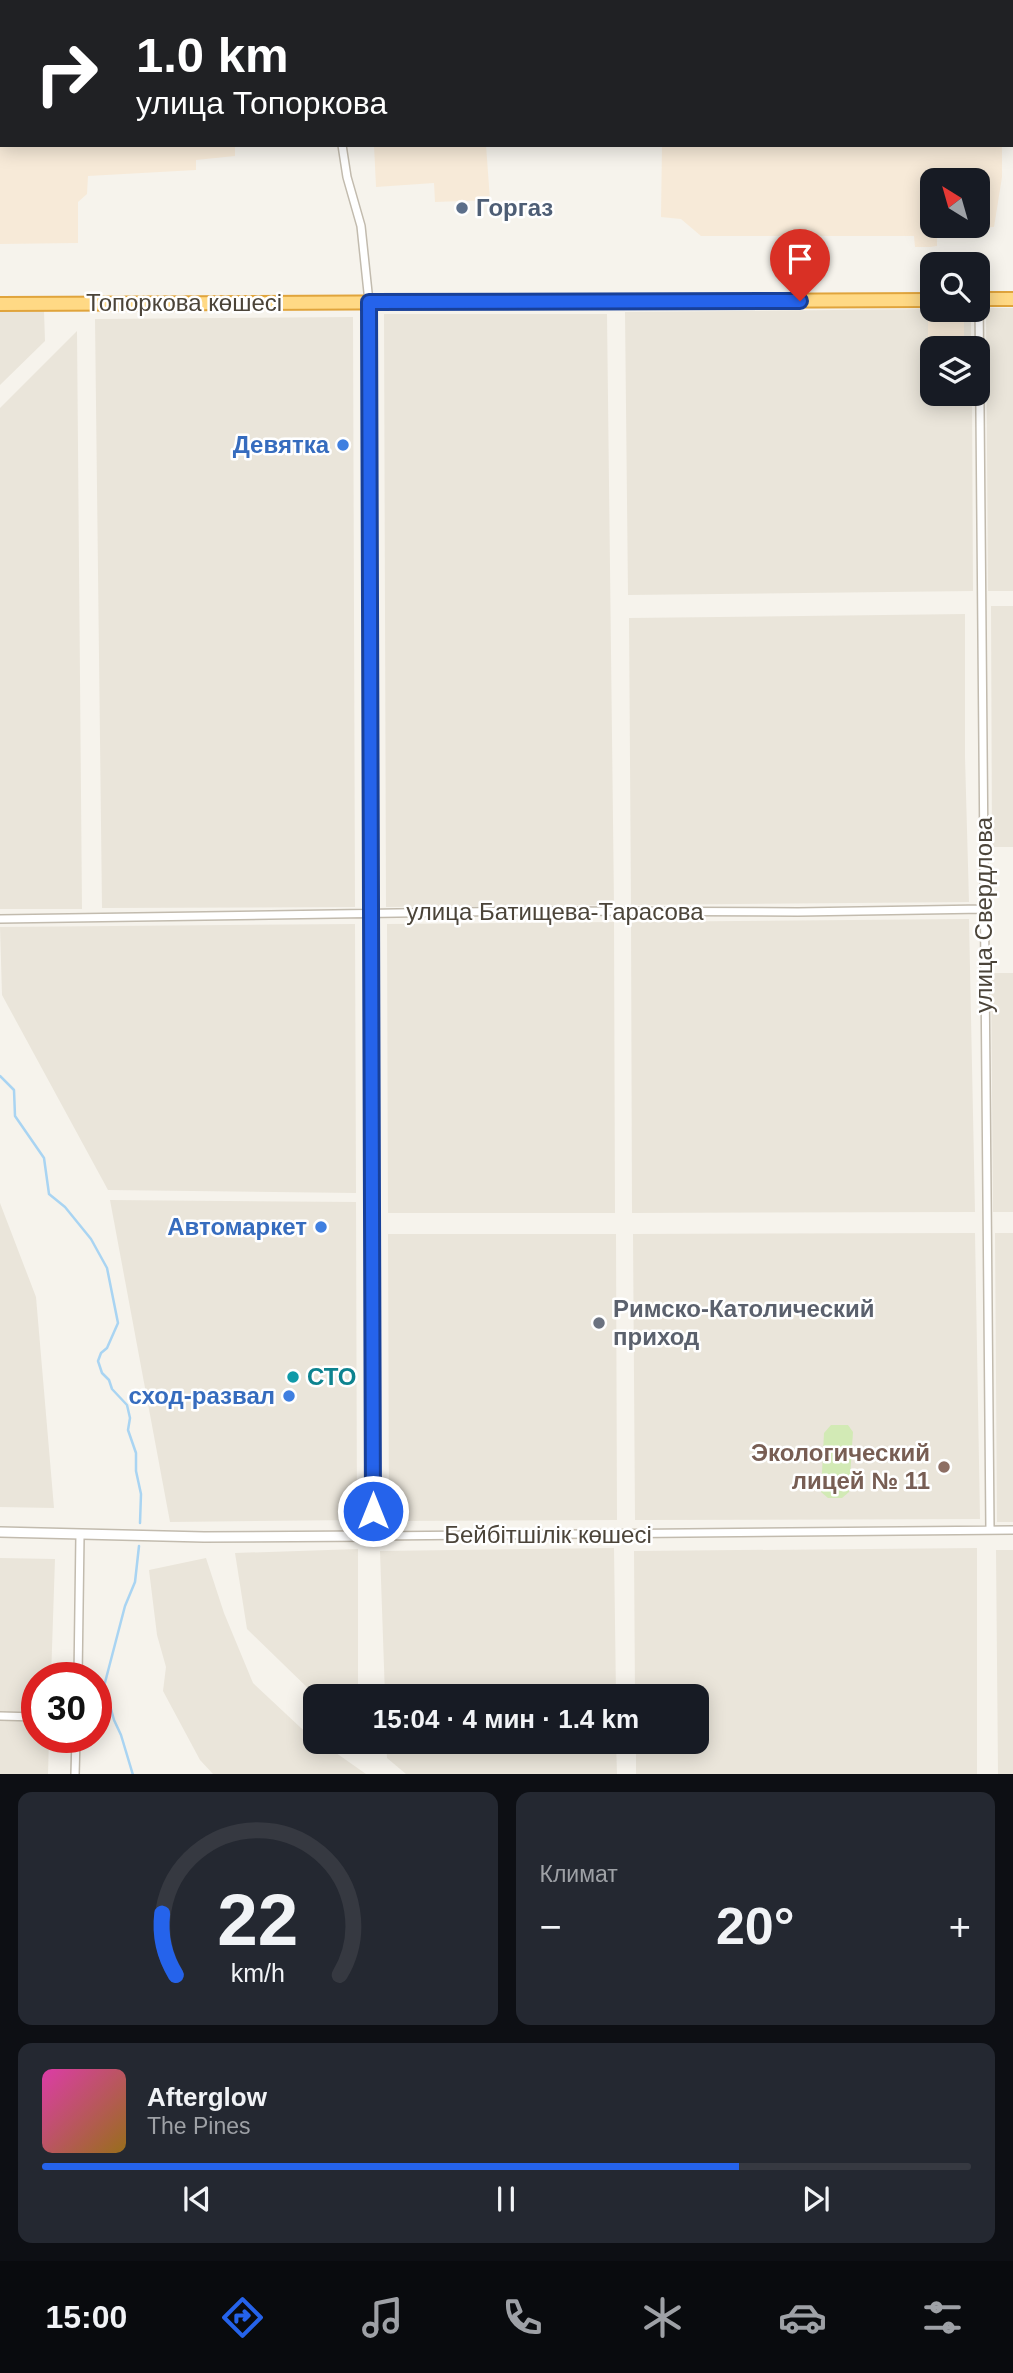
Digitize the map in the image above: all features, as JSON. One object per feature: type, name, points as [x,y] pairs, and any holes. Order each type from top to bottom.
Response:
[{"type":"highway","points":[[990,299],[1013,299]]},
{"type":"highway","name":"Топоркова көшесі","points":[[0,304],[920,300]]},
{"type":"street","points":[[342,147],[360,226],[369,302],[373,1536]]},
{"type":"street","name":"улица Свердлова","points":[[979,322],[990,1530]]},
{"type":"street","name":"улица Батищева-Тарасова","points":[[0,919],[533,911],[798,912],[985,909]]},
{"type":"street","name":"Бейбітшілік көшесі","points":[[0,1532],[80,1535],[373,1536],[1013,1530]]},
{"type":"street","points":[[78,1662],[80,1535]]},
{"type":"street","points":[[0,1716],[21,1717]]},
{"type":"street","points":[[75,1774],[76,1753]]},
{"type":"shaded area","points":[[0,147],[235,147],[235,156],[196,160],[196,170],[88,176],[87,194],[78,202],[78,243],[0,244]]},
{"type":"shaded area","points":[[374,147],[486,147],[490,200],[435,202],[434,183],[376,187]]},
{"type":"shaded area","points":[[662,147],[1002,147],[1002,177],[994,227],[990,227],[990,168],[920,168],[920,238],[937,238],[937,246],[915,247],[914,236],[701,236],[681,219],[661,217]]},
{"type":"shaded area","points":[[990,308],[1013,308],[1013,591],[988,591],[987,406],[990,406],[990,336],[986,336]]},
{"type":"shaded area","points":[[920,309],[920,322],[971,322],[971,336],[920,336],[920,406],[972,406],[973,591],[628,595],[625,312]]},
{"type":"shaded area","points":[[44,311],[45,341],[0,385],[0,312]]},
{"type":"shaded area","points":[[384,314],[607,314],[614,905],[386,907]]},
{"type":"shaded area","points":[[353,317],[355,907],[102,908],[95,319]]},
{"type":"shaded area","points":[[928,322],[964,322],[964,336],[928,336]]},
{"type":"shaded area","points":[[77,331],[82,909],[0,909],[0,408]]},
{"type":"shaded area","points":[[991,606],[1013,606],[1013,847],[992,847]]},
{"type":"shaded area","points":[[965,614],[969,902],[631,905],[629,618]]},
{"type":"shaded area","points":[[969,919],[975,1212],[632,1213],[631,922]]},
{"type":"shaded area","points":[[614,922],[615,1213],[388,1213],[387,924]]},
{"type":"shaded area","points":[[355,924],[356,1193],[108,1190],[2,995],[0,927]]},
{"type":"shaded area","points":[[991,973],[1013,973],[1013,1212],[993,1212]]},
{"type":"shaded area","points":[[110,1200],[356,1202],[357,1520],[170,1522]]},
{"type":"shaded area","points":[[0,1203],[36,1297],[54,1508],[0,1507]]},
{"type":"shaded area","points":[[975,1233],[980,1519],[635,1520],[633,1234]]},
{"type":"shaded area","points":[[995,1233],[1013,1233],[1013,1522],[997,1522]]},
{"type":"shaded area","points":[[388,1234],[616,1234],[617,1520],[389,1521]]},
{"type":"shaded area","points":[[614,1548],[616,1684],[385,1684],[380,1551]]},
{"type":"shaded area","points":[[977,1548],[977,1774],[636,1774],[636,1754],[709,1754],[709,1684],[635,1684],[634,1551]]},
{"type":"shaded area","points":[[358,1549],[358,1684],[304,1684],[247,1629],[235,1553]]},
{"type":"shaded area","points":[[996,1550],[1013,1550],[1013,1774],[998,1774]]},
{"type":"shaded area","points":[[0,1558],[55,1559],[52,1662],[21,1662],[21,1753],[49,1753],[48,1774],[0,1774]]},
{"type":"shaded area","points":[[206,1558],[224,1613],[253,1683],[303,1729],[303,1754],[338,1754],[366,1774],[213,1774],[200,1760],[163,1691],[166,1667],[157,1635],[149,1570]]},
{"type":"shaded area","points":[[387,1754],[616,1754],[617,1774],[406,1774],[387,1758]]},
{"type":"green space","points":[[831,1425],[848,1425],[853,1432],[849,1492],[842,1498],[828,1498],[821,1492],[824,1433]]},
{"type":"waterway","points":[[0,1076],[14,1090],[15,1116],[44,1158],[49,1194],[65,1207],[91,1239],[107,1268],[118,1323],[98,1361],[112,1389],[127,1405],[130,1418],[128,1430],[136,1453],[136,1471],[141,1494],[140,1523]]},
{"type":"waterway","points":[[133,1774],[121,1735],[102,1694],[125,1606],[135,1582],[139,1546]]},
{"type":"place","name":"Горгаз","points":[[462,208]]},
{"type":"place","name":"Девятка","points":[[343,445]]},
{"type":"place","name":"Автомаркет","points":[[321,1227]]},
{"type":"place","name":"Римско-Католический приход","points":[[599,1323]]},
{"type":"place","name":"СТО","points":[[293,1377]]},
{"type":"place","name":"сход-развал","points":[[289,1396]]},
{"type":"place","name":"Экологический лицей № 11","points":[[944,1467]]},
{"type":"route","points":[[373,1511],[369,302],[800,301]]}]
